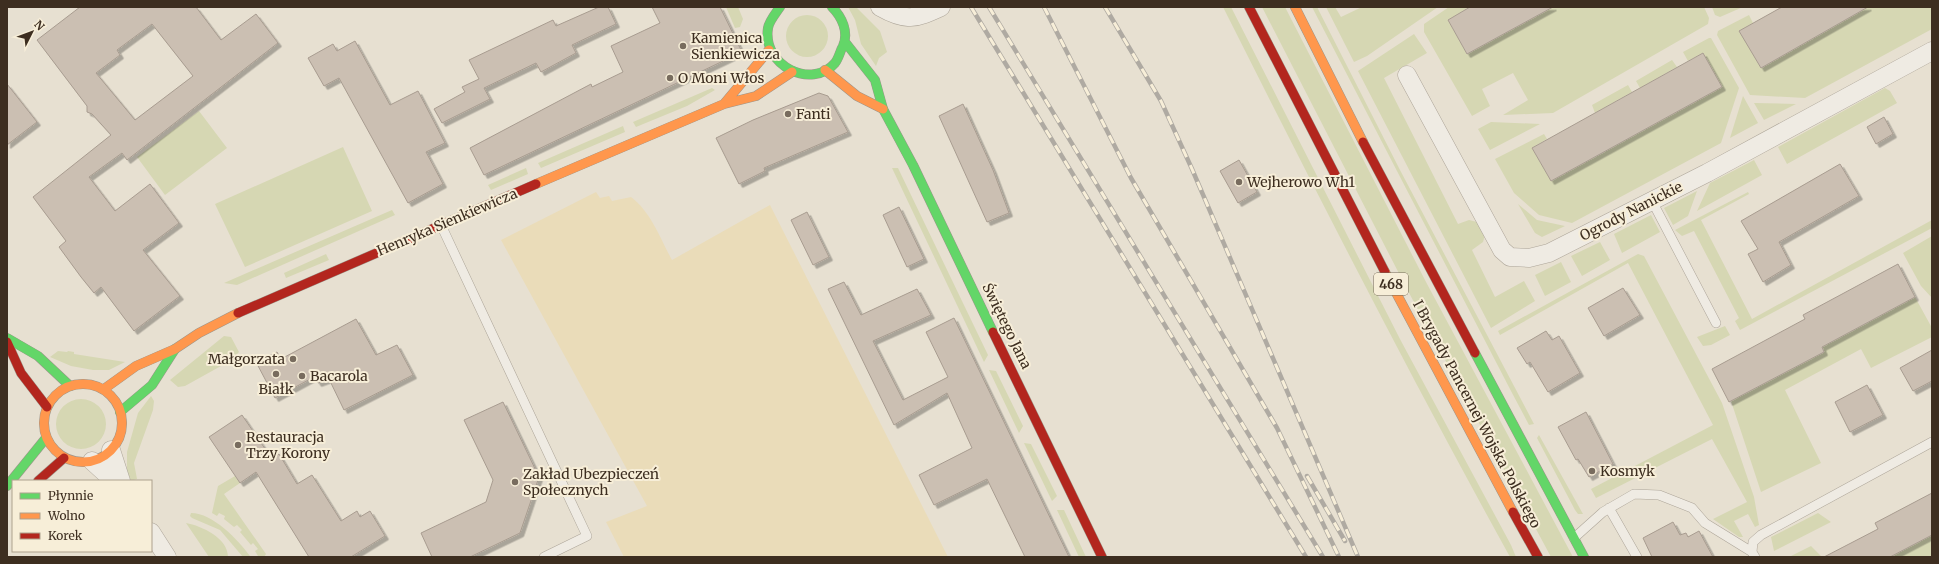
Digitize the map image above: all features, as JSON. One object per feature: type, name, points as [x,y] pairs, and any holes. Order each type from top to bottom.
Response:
[{"type":"street","points":[[766,7],[772,16]]},
{"type":"street","points":[[780,7],[772,16],[768,27],[767,39],[769,50],[775,60],[792,72],[803,75],[815,74],[825,70],[834,63],[841,53],[845,42],[845,30],[841,18],[832,7]]},
{"type":"street","points":[[880,7],[894,14],[912,18],[941,7]]},
{"type":"street","name":"I Brygady Pancernej Wojska Polskiego","points":[[1249,7],[1333,175],[1538,557]]},
{"type":"street","name":"I Brygady Pancernej Wojska Polskiego","points":[[1295,7],[1361,138],[1584,557]]},
{"type":"street","name":"Świętego Jana","points":[[845,42],[875,80],[883,109],[913,165],[1102,557]]},
{"type":"street","name":"Henryka Sienkiewicza","points":[[724,104],[769,50]]},
{"type":"street","name":"Ogrody Nanickie","points":[[1407,75],[1502,250],[1510,256],[1529,258],[1549,252],[1707,173],[1932,51]]},
{"type":"street","points":[[825,70],[857,96],[883,109]]},
{"type":"street","name":"Henryka Sienkiewicza","points":[[104,390],[136,366],[175,349],[199,333],[238,313],[724,104],[756,96],[792,72]]},
{"type":"street","points":[[7,338],[38,356],[70,386]]},
{"type":"street","points":[[7,342],[21,373],[47,407]]},
{"type":"street","name":"Henryka Sienkiewicza","points":[[120,412],[152,385],[175,349]]},
{"type":"street","points":[[82,384],[93,385],[104,390],[114,399],[120,412],[122,425],[119,438],[111,450],[102,457],[92,461],[78,462],[64,458],[54,449],[46,438],[43,423],[47,407],[52,398],[60,390],[70,386],[82,384]]},
{"type":"street","points":[[7,486],[46,438]]},
{"type":"street","points":[[111,450],[121,480]]},
{"type":"street","points":[[39,480],[64,458]]},
{"type":"street","points":[[92,461],[113,480]]},
{"type":"street","points":[[152,534],[167,557]]},
{"type":"lane","points":[[1652,201],[1716,324]]},
{"type":"lane","points":[[440,225],[587,536],[544,557]]},
{"type":"lane","points":[[1753,554],[1753,542],[1760,535],[1932,442]]},
{"type":"lane","points":[[1574,539],[1606,510],[1634,494],[1659,495],[1692,508],[1705,523],[1753,554]]},
{"type":"lane","points":[[1606,510],[1637,557]]},
{"type":"green space","points":[[726,7],[738,7],[743,19],[740,27],[735,28]]},
{"type":"green space","points":[[848,7],[856,7],[880,31],[887,52],[879,58],[876,66],[861,44],[855,20]]},
{"type":"green space","points":[[1223,7],[1231,7],[1401,341],[1511,545],[1516,557],[1510,557],[1436,421],[1328,215]]},
{"type":"green space","points":[[1262,7],[1285,7],[1426,282],[1573,557],[1551,557],[1408,291]]},
{"type":"green space","points":[[1312,7],[1317,7],[1400,170],[1534,424],[1529,425]]},
{"type":"green space","points":[[1326,7],[1335,7],[1341,17],[1362,7],[1438,7],[1367,56],[1354,62]]},
{"type":"green space","points":[[1449,7],[1465,7],[1467,9],[1448,20],[1467,54],[1553,7],[1704,7],[1709,18],[1708,24],[1553,113],[1503,115],[1528,100],[1513,73],[1482,89],[1490,106],[1472,116],[1424,32],[1424,24]]},
{"type":"green space","points":[[1712,7],[1743,7],[1720,17],[1715,15]]},
{"type":"green space","points":[[1868,7],[1932,7],[1932,29],[1805,98],[1750,95],[1717,35],[1718,31],[1749,15],[1753,23],[1740,31],[1761,68]]},
{"type":"green space","points":[[807,15],[822,21],[828,36],[822,51],[807,57],[792,51],[786,36],[792,21]]},
{"type":"green space","points":[[1414,34],[1427,53],[1384,78],[1458,224],[1469,220],[1477,222],[1485,235],[1483,242],[1472,250],[1495,297],[1524,281],[1535,301],[1491,328],[1358,71]]},
{"type":"green space","points":[[1711,38],[1739,88],[1721,143],[1572,223],[1539,215],[1514,193],[1495,159],[1544,134],[1547,139],[1532,148],[1551,181],[1706,96],[1703,53],[1688,61],[1683,52]]},
{"type":"green space","points":[[1672,60],[1677,67],[1640,88],[1636,81]]},
{"type":"green space","points":[[1628,85],[1632,92],[1595,113],[1592,105]]},
{"type":"green space","points":[[712,88],[715,90],[687,106],[636,127],[633,122]]},
{"type":"green space","points":[[1885,88],[1890,91],[1897,103],[1787,164],[1778,147]]},
{"type":"green space","points":[[1743,96],[1758,123],[1730,138]]},
{"type":"green space","points":[[1754,103],[1796,104],[1764,120]]},
{"type":"green space","points":[[199,111],[227,148],[165,195],[137,157]]},
{"type":"green space","points":[[1491,122],[1540,124],[1490,150],[1478,129]]},
{"type":"green space","points":[[623,126],[625,132],[541,168],[538,163]]},
{"type":"green space","points":[[343,147],[372,211],[245,267],[215,204]]},
{"type":"green space","points":[[1754,160],[1762,175],[1697,211],[1710,183]]},
{"type":"green space","points":[[526,168],[528,174],[491,190],[488,185]]},
{"type":"green space","points":[[892,168],[898,168],[988,355],[984,362]]},
{"type":"green space","points":[[1697,191],[1688,216],[1673,225],[1664,208]]},
{"type":"green space","points":[[1748,192],[1749,194],[1701,220],[1752,319],[1932,220],[1932,228],[1740,330],[1735,321],[1739,318],[1694,231],[1682,236],[1675,230]]},
{"type":"green space","points":[[1518,204],[1537,220],[1565,226],[1542,237],[1535,233]]},
{"type":"green space","points":[[392,210],[395,215],[237,285],[224,283]]},
{"type":"green space","points":[[1651,215],[1660,232],[1622,253],[1614,234]]},
{"type":"green space","points":[[1932,236],[1932,298],[1921,286],[1903,253]]},
{"type":"green space","points":[[1600,242],[1610,260],[1582,276],[1571,256]]},
{"type":"green space","points":[[326,254],[329,260],[286,278],[284,273]]},
{"type":"green space","points":[[1638,254],[1644,256],[1722,403],[1754,497],[1759,525],[1755,527],[1748,514],[1734,521],[1743,537],[1739,537],[1713,519],[1747,502],[1712,439],[1596,498],[1591,489],[1713,425],[1628,263],[1500,335],[1498,331]]},
{"type":"green space","points":[[1561,262],[1571,282],[1545,296],[1535,275]]},
{"type":"green space","points":[[1915,297],[1932,328],[1932,337],[1871,368],[1861,349],[1785,390],[1821,463],[1761,492],[1731,401],[1824,352],[1822,347]]},
{"type":"green space","points":[[1725,326],[1730,335],[1711,345],[1703,346],[1697,337]]},
{"type":"green space","points":[[224,336],[231,337],[239,352],[230,361],[185,386],[178,387],[170,380]]},
{"type":"green space","points":[[58,351],[68,351],[74,352],[74,354],[125,362],[109,370],[93,370],[71,366],[50,357]]},
{"type":"green space","points":[[989,370],[996,371],[1023,426],[1019,433]]},
{"type":"green space","points":[[151,396],[154,401],[153,410],[134,463],[137,479],[131,480],[127,471],[127,452],[138,413]]},
{"type":"green space","points":[[76,399],[86,399],[99,406],[106,419],[106,429],[99,442],[86,449],[76,449],[67,445],[60,438],[56,429],[56,419],[60,410],[67,403]]},
{"type":"green space","points":[[1539,435],[1583,514],[1578,514],[1575,510],[1537,438]]},
{"type":"green space","points":[[1024,443],[1031,444],[1057,496],[1052,501]]},
{"type":"green space","points":[[235,476],[240,483],[224,494],[266,554],[264,557],[258,556],[255,551],[258,549],[253,543],[251,545],[240,532],[242,530],[237,525],[234,527],[224,519],[225,516],[219,513],[217,516],[212,513],[218,486]]},
{"type":"green space","points":[[1057,510],[1064,510],[1086,557],[1079,557]]},
{"type":"green space","points":[[191,513],[208,517],[216,522],[232,535],[250,556],[243,557],[220,530],[192,518],[190,516]]},
{"type":"green space","points":[[1818,513],[1831,522],[1774,551],[1771,537]]},
{"type":"green space","points":[[186,523],[199,527],[213,534],[224,544],[228,557],[209,557]]},
{"type":"green space","points":[[1932,535],[1932,557],[1895,557],[1894,555]]},
{"type":"green space","points":[[1811,546],[1822,557],[1789,557]]},
{"type":"sand","points":[[596,192],[600,198],[609,196],[612,201],[631,197],[638,203],[650,218],[672,260],[770,205],[948,557],[624,557],[606,522],[647,506],[501,240]]},
{"type":"building","points":[[80,7],[196,7],[221,40],[256,14],[278,43],[127,160],[122,153],[89,177],[115,211],[150,184],[179,223],[143,250],[180,296],[134,331],[101,287],[94,293],[81,277],[59,247],[66,241],[33,197],[111,135],[92,114],[87,112],[87,106],[37,40]],"holes":[[[152,24],[193,76],[135,120],[96,73],[120,55],[117,50]]]},
{"type":"building","points":[[599,7],[608,7],[616,24],[572,45],[576,53],[541,72],[536,63],[484,88],[490,99],[442,123],[434,109],[465,92],[462,87],[479,79],[469,60],[553,20],[556,26]]},
{"type":"building","points":[[652,7],[720,7],[742,52],[484,175],[470,148],[591,84],[592,87],[623,72],[611,46],[660,23]]},
{"type":"building","points":[[1470,7],[1553,7],[1467,54],[1448,20]]},
{"type":"building","points":[[1782,7],[1868,7],[1761,68],[1739,31]]},
{"type":"building","points":[[355,41],[390,105],[418,91],[445,143],[426,152],[443,184],[408,203],[339,78],[324,86],[308,58],[333,44],[337,51]]},
{"type":"building","points":[[1703,53],[1722,87],[1551,181],[1532,148]]},
{"type":"building","points":[[7,84],[37,122],[7,145]]},
{"type":"building","points":[[819,93],[828,96],[848,132],[764,168],[765,171],[739,184],[716,138],[753,120]]},
{"type":"building","points":[[963,104],[993,170],[1009,213],[987,222],[939,116]]},
{"type":"building","points":[[1884,117],[1893,134],[1876,144],[1867,127]]},
{"type":"building","name":"Wejherowo Wh1","points":[[1239,160],[1257,192],[1238,203],[1220,171]]},
{"type":"building","points":[[1840,164],[1859,196],[1779,242],[1791,265],[1763,282],[1748,254],[1758,249],[1741,221]]},
{"type":"building","points":[[899,207],[924,259],[907,267],[883,215]]},
{"type":"building","points":[[807,212],[829,257],[813,265],[791,220]]},
{"type":"building","points":[[1898,264],[1915,297],[1822,347],[1824,352],[1729,402],[1712,369],[1805,319],[1803,315]]},
{"type":"building","points":[[844,282],[861,315],[917,289],[931,315],[873,341],[903,400],[948,377],[926,332],[954,318],[1069,557],[1025,557],[987,479],[934,505],[919,475],[972,448],[947,393],[894,425],[828,289]]},
{"type":"building","points":[[1623,288],[1640,315],[1604,336],[1588,308]]},
{"type":"building","points":[[356,319],[376,355],[397,345],[413,375],[344,410],[329,379],[318,383],[314,377],[275,398],[256,362],[277,352],[281,359]]},
{"type":"building","points":[[1546,331],[1552,340],[1559,336],[1580,373],[1548,392],[1530,362],[1527,364],[1517,348]]},
{"type":"building","points":[[1932,350],[1932,381],[1913,391],[1900,368]]},
{"type":"building","points":[[1867,385],[1883,415],[1850,432],[1835,402]]},
{"type":"building","name":"Zakład Ubezpieczeń Społecznych","points":[[503,402],[539,477],[520,533],[470,557],[432,557],[421,533],[486,502],[493,480],[464,420]]},
{"type":"building","points":[[1586,412],[1613,464],[1589,477],[1578,459],[1576,460],[1558,427]]},
{"type":"building","points":[[242,415],[272,459],[279,454],[297,484],[312,475],[341,521],[357,511],[360,517],[370,511],[385,536],[351,557],[309,557],[256,472],[240,483],[209,437]]},
{"type":"building","points":[[1932,493],[1932,535],[1890,557],[1824,557],[1878,529],[1875,523]]},
{"type":"building","points":[[1673,522],[1680,535],[1686,533],[1688,537],[1699,531],[1713,557],[1652,557],[1643,538]]},
{"type":"railway","points":[[971,7],[1306,557]]},
{"type":"railway","points":[[989,7],[1323,557]]},
{"type":"railway","points":[[1044,7],[1131,178],[1277,428],[1339,557]]},
{"type":"railway","points":[[1105,7],[1161,101],[1192,169],[1358,557]]},
{"type":"railway","points":[[1307,476],[1345,541]]},
{"type":"traffic: fast","points":[[780,7],[769,25],[768,42],[780,63],[791,70],[802,74],[814,74],[825,71],[835,63],[843,46],[845,41],[844,25],[839,15],[832,7]]},
{"type":"traffic: fast","points":[[845,42],[875,80],[883,109],[913,165],[993,332]]},
{"type":"traffic: fast","points":[[7,338],[38,356],[70,386]]},
{"type":"traffic: fast","points":[[120,412],[152,385],[175,349]]},
{"type":"traffic: fast","points":[[1475,353],[1584,557]]},
{"type":"traffic: fast","points":[[7,486],[46,438]]},
{"type":"traffic: slow","points":[[1295,7],[1363,142]]},
{"type":"traffic: slow","points":[[724,104],[769,50]]},
{"type":"traffic: slow","points":[[825,70],[857,96],[883,109]]},
{"type":"traffic: slow","points":[[536,184],[724,104],[756,96],[792,72]]},
{"type":"traffic: slow","points":[[1385,272],[1513,512]]},
{"type":"traffic: slow","points":[[104,389],[136,366],[175,349],[199,333],[238,313]]},
{"type":"traffic: slow","points":[[83,384],[98,387],[111,395],[119,408],[122,423],[119,438],[111,451],[98,459],[83,462],[68,459],[55,451],[47,438],[44,423],[47,408],[55,395],[68,387],[83,384]]},
{"type":"traffic: jam","points":[[1249,7],[1385,272]]},
{"type":"traffic: jam","points":[[1363,142],[1475,353]]},
{"type":"traffic: jam","points":[[238,313],[536,184]]},
{"type":"traffic: jam","points":[[993,332],[1102,557]]},
{"type":"traffic: jam","points":[[7,342],[21,373],[47,407]]},
{"type":"traffic: jam","points":[[39,480],[64,458]]},
{"type":"traffic: jam","points":[[1513,512],[1538,557]]},
{"type":"place","name":"Kamienica Sienkiewicza","points":[[683,46]]},
{"type":"place","name":"O Moni Włos","points":[[670,78]]},
{"type":"place","name":"Fanti","points":[[788,114]]},
{"type":"place","name":"Wejherowo Wh1","points":[[1239,182]]},
{"type":"place","name":"Małgorzata","points":[[293,359]]},
{"type":"place","name":"Białk","points":[[276,374]]},
{"type":"place","name":"Bacarola","points":[[302,376]]},
{"type":"place","name":"Restauracja Trzy Korony","points":[[238,445]]},
{"type":"place","name":"Kosmyk","points":[[1592,471]]},
{"type":"place","name":"Zakład Ubezpieczeń Społecznych","points":[[515,482]]}]
